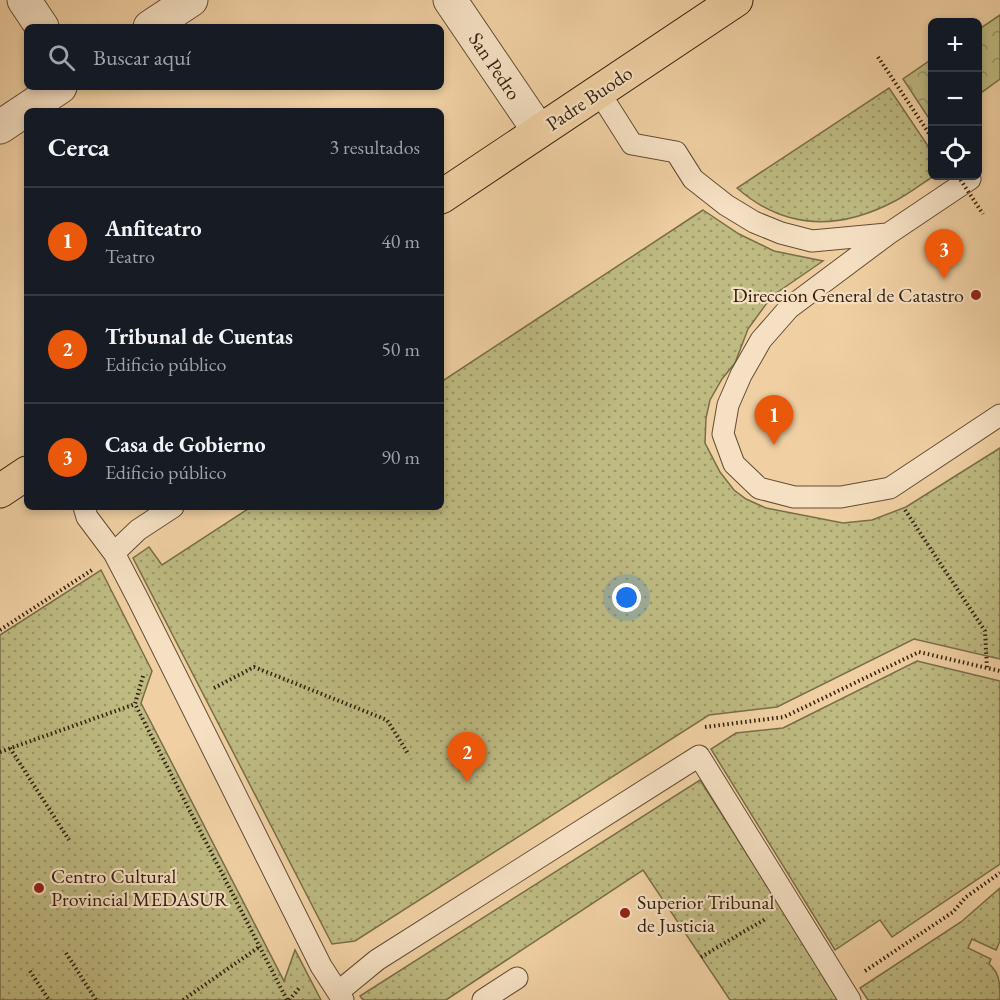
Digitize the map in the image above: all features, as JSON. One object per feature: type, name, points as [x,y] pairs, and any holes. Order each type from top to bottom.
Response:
[{"type":"main road","name":"Padre Buodo","points":[[444,195],[736,0]]},
{"type":"main road","points":[[0,491],[24,475]]},
{"type":"street","points":[[24,0],[40,24]]},
{"type":"street","points":[[155,24],[191,0]]},
{"type":"street","name":"San Pedro","points":[[450,0],[539,131]]},
{"type":"street","points":[[28,108],[56,90]]},
{"type":"street","points":[[0,127],[24,111]]},
{"type":"lane","points":[[599,92],[632,144],[676,152],[693,179],[726,205],[754,222],[812,241],[888,234]]},
{"type":"lane","points":[[960,180],[789,308],[761,340],[741,375],[728,405],[723,435],[734,464],[759,488],[794,497],[841,497],[890,488],[1000,415]]},
{"type":"lane","points":[[85,510],[87,517],[114,553],[321,966],[341,996],[376,960],[699,756],[849,998]]},
{"type":"lane","points":[[114,553],[138,530],[168,510]]},
{"type":"lane","points":[[483,1000],[517,978]]},
{"type":"path","points":[[878,57],[928,131]]},
{"type":"path","points":[[966,180],[983,214]]},
{"type":"path","points":[[890,488],[985,632],[987,668]]},
{"type":"path","points":[[0,630],[96,568]]},
{"type":"path","points":[[189,701],[254,667],[387,720],[409,755]]},
{"type":"path","points":[[145,668],[135,704],[287,1000]]},
{"type":"path","points":[[0,752],[135,704]]},
{"type":"path","points":[[10,748],[69,840]]},
{"type":"path","points":[[849,998],[854,978],[953,912],[966,897],[1000,873]]},
{"type":"path","points":[[701,957],[791,904]]},
{"type":"path","points":[[183,1000],[259,947]]},
{"type":"path","points":[[66,953],[96,1000]]},
{"type":"path","points":[[30,971],[49,1000]]},
{"type":"green space","points":[[1000,15],[1000,79],[982,92],[982,72],[982,27]]},
{"type":"green space","points":[[928,62],[928,117],[903,79]]},
{"type":"green space","points":[[889,88],[928,146],[928,180],[895,201],[854,217],[814,222],[794,219],[756,202],[737,188]]},
{"type":"green space","points":[[703,210],[739,234],[774,251],[823,261],[772,296],[748,329],[735,363],[722,379],[710,400],[706,418],[705,443],[720,472],[734,490],[746,499],[766,508],[843,523],[872,520],[906,507],[1000,448],[1000,659],[914,639],[777,707],[709,715],[355,941],[332,944],[133,558],[149,547],[162,565],[246,510],[444,510],[444,380]]},
{"type":"green space","points":[[101,570],[152,671],[141,703],[284,981],[295,950],[321,1000],[0,1000],[0,635]]},
{"type":"green space","points":[[917,661],[1000,681],[1000,864],[892,937],[880,920],[835,950],[711,749],[736,733],[783,728]]},
{"type":"green space","points":[[700,780],[840,1000],[730,1000],[643,870],[446,1000],[363,1000],[360,996]]},
{"type":"green space","points":[[1000,888],[1000,941],[996,950],[972,939],[968,948],[991,959],[989,964],[999,979],[1000,1000],[868,1000],[860,988],[961,922]]},
{"type":"place","name":"Casa de Gobierno","points":[[944,279]]},
{"type":"place","name":"Direccion General de Catastro","points":[[976,295]]},
{"type":"place","name":"Anfiteatro","points":[[774,445]]},
{"type":"place","name":"Tribunal de Cuentas","points":[[467,782]]},
{"type":"place","name":"Centro Cultural Provincial MEDASUR","points":[[39,888]]},
{"type":"place","name":"Superior Tribunal de Justicia","points":[[625,913]]}]
